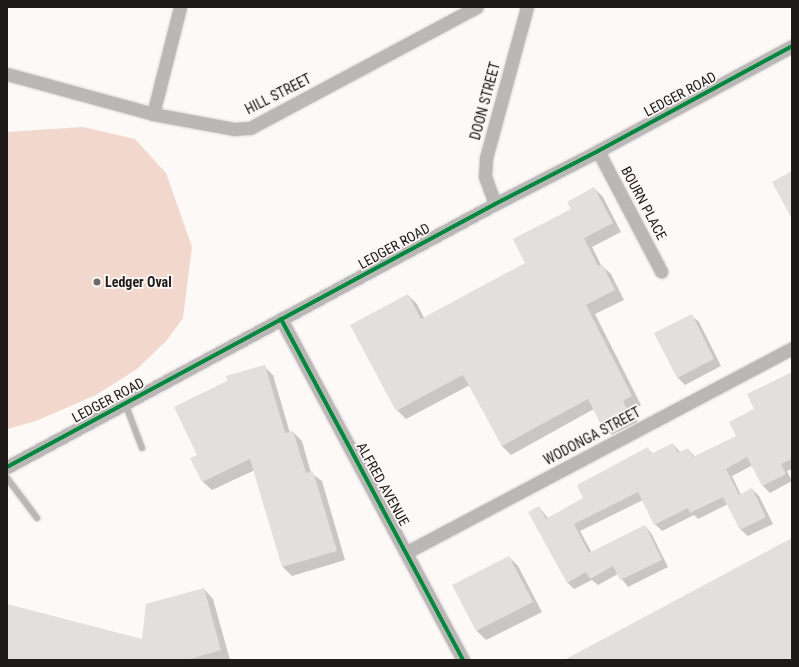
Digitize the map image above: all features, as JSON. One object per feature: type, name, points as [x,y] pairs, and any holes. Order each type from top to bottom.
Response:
[{"type":"street","points":[[153,114],[180,7]]},
{"type":"street","name":"HILL STREET","points":[[7,74],[153,114],[234,130],[250,128],[477,7]]},
{"type":"street","name":"DOON STREET","points":[[495,204],[485,177],[486,158],[527,7]]},
{"type":"street","name":"LEDGER ROAD","points":[[7,467],[792,46]]},
{"type":"street","name":"BOURN PLACE","points":[[598,151],[661,271]]},
{"type":"street","name":"ALFRED AVENUE","points":[[281,319],[407,552],[463,660]]},
{"type":"street","name":"WODONGA STREET","points":[[407,552],[792,348]]},
{"type":"lane","points":[[125,403],[142,448]]},
{"type":"lane","points":[[7,478],[36,518]]},
{"type":"shaded area","name":"Ledger Oval","points":[[83,127],[135,139],[166,173],[192,247],[183,318],[167,340],[137,369],[96,395],[36,421],[7,429],[7,132]]},
{"type":"building","points":[[792,171],[792,219],[772,182]]},
{"type":"building","points":[[594,187],[613,223],[584,238],[598,266],[602,264],[615,290],[586,305],[632,396],[623,401],[629,413],[602,427],[588,399],[502,446],[463,375],[396,411],[350,325],[408,294],[421,319],[525,263],[513,239],[571,209],[567,202]]},
{"type":"building","points":[[692,314],[714,359],[677,378],[654,333]]},
{"type":"building","points":[[265,365],[285,433],[293,431],[306,473],[313,471],[337,551],[282,567],[250,459],[202,482],[190,458],[197,455],[174,407],[227,381],[226,376]]},
{"type":"building","points":[[792,372],[792,459],[781,464],[786,474],[762,486],[747,457],[726,469],[739,495],[752,488],[766,517],[740,530],[723,497],[690,513],[688,508],[654,525],[638,492],[574,524],[589,553],[645,525],[662,560],[620,580],[613,566],[590,579],[586,572],[567,583],[528,512],[539,506],[546,519],[583,498],[577,485],[648,447],[651,454],[673,443],[678,453],[688,448],[693,457],[736,436],[729,422],[754,409],[747,394]]},
{"type":"building","points":[[792,538],[792,660],[564,660]]},
{"type":"building","points":[[509,556],[533,602],[476,631],[452,585]]},
{"type":"building","points":[[204,588],[221,650],[187,660],[7,660],[7,604],[142,639],[146,604]]},
{"type":"cycle path","points":[[7,467],[792,46]]},
{"type":"cycle path","points":[[281,319],[463,660]]},
{"type":"place","name":"Ledger Oval","points":[[97,282]]}]
